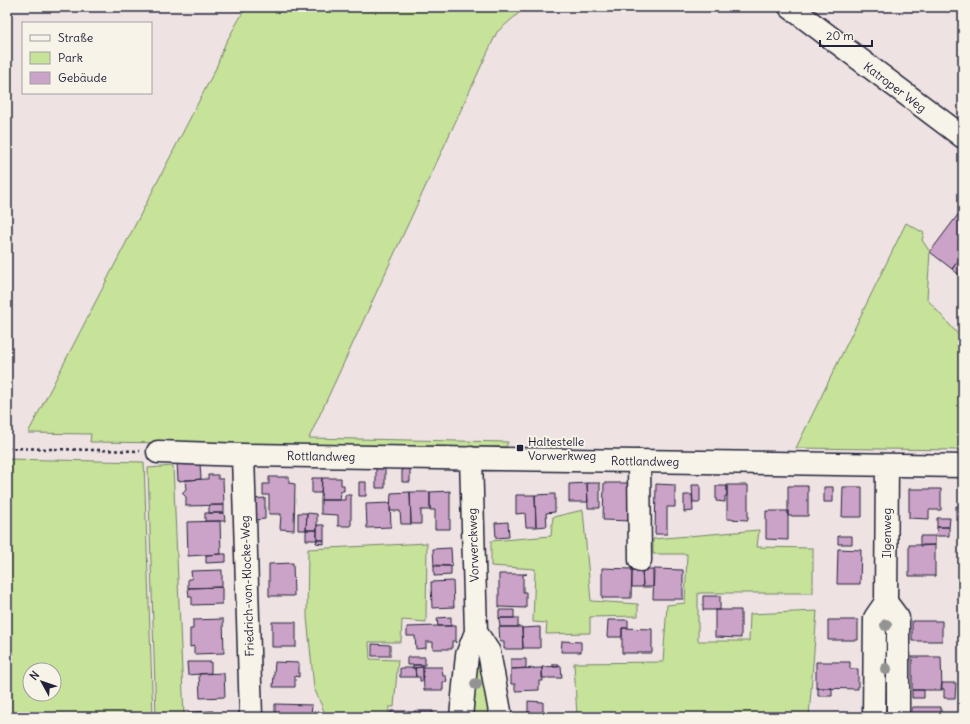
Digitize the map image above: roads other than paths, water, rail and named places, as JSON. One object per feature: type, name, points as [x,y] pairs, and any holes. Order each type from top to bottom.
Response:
[{"type":"street","name":"Katroper Weg","points":[[790,7],[963,137]]},
{"type":"street","name":"Rottlandweg","points":[[158,452],[243,455],[963,466]]},
{"type":"street","name":"Friedrich-von-Klocke-Weg","points":[[243,455],[251,717]]},
{"type":"street","name":"Vorwerckweg","points":[[461,717],[467,655],[476,632],[471,458]]},
{"type":"street","points":[[639,461],[640,560]]},
{"type":"street","name":"Ilgenweg","points":[[886,602],[887,465]]},
{"type":"street","points":[[874,717],[875,618],[886,602],[898,618],[898,717]]},
{"type":"street","points":[[476,632],[489,652],[500,717]]},
{"type":"place","name":"Haltestelle Vorwerkweg","points":[[520,448]]}]
